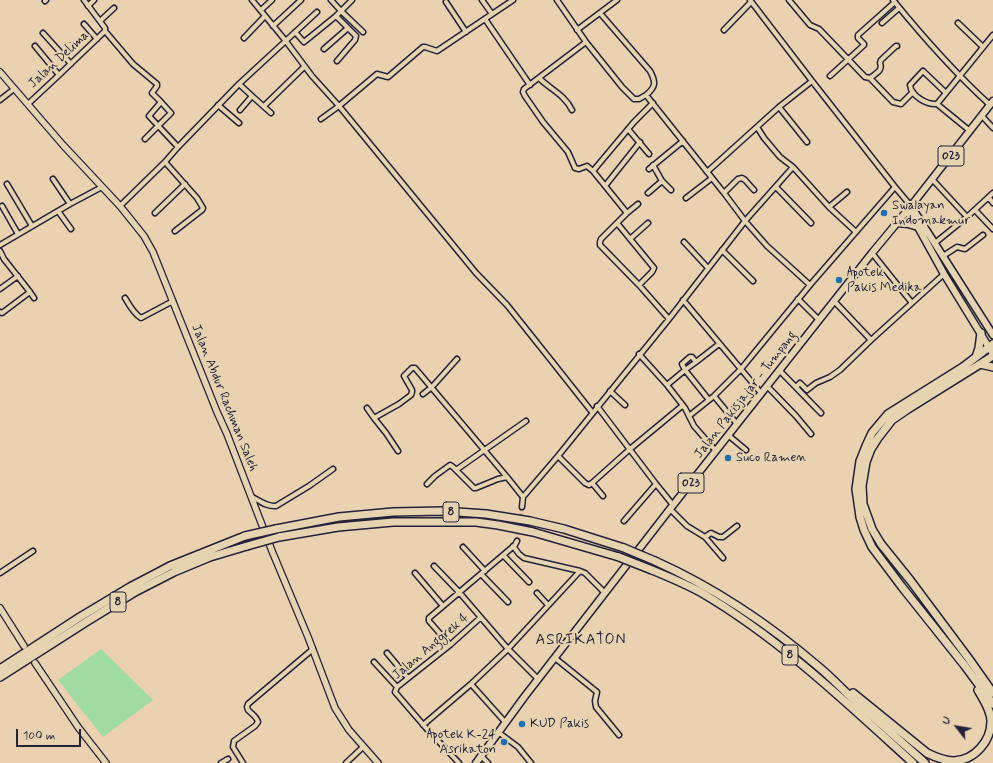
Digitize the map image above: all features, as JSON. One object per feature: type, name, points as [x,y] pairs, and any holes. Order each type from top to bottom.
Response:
[{"type":"highway","points":[[976,357],[981,333]]},
{"type":"highway","points":[[991,346],[963,367],[888,414],[872,433],[866,446],[860,461],[856,489],[860,518],[872,547],[993,704]]},
{"type":"highway","points":[[993,355],[892,420],[870,449],[862,486],[863,504],[872,529],[878,539],[993,693]]},
{"type":"highway","points":[[980,364],[993,367]]},
{"type":"highway","name":"8","points":[[0,669],[80,617],[130,587],[170,566],[246,536],[339,517],[393,512],[449,512],[486,514],[530,521],[564,529],[624,548],[671,568],[705,586],[732,602],[819,667],[925,763]]},
{"type":"highway","name":"8","points":[[0,677],[135,592],[174,572],[210,557],[279,537],[338,527],[392,522],[476,522],[533,532],[619,557],[700,592],[762,632],[854,709],[912,763]]},
{"type":"highway","points":[[969,659],[993,685]]},
{"type":"highway","points":[[835,681],[844,686],[927,753],[941,759],[952,761],[960,760],[975,753],[982,747],[986,742],[991,721],[990,714],[965,666]]},
{"type":"main road","name":"Jalan Pakisjajar - Tumpang","points":[[476,763],[538,679],[672,507],[992,103]]},
{"type":"main road","points":[[909,208],[944,274],[981,333],[991,346],[993,355]]},
{"type":"main road","points":[[909,208],[935,243],[993,335]]},
{"type":"main road","points":[[897,223],[918,227]]},
{"type":"street","points":[[84,0],[105,28],[105,31],[134,64],[156,84],[157,86],[152,93],[172,113],[145,139]]},
{"type":"street","points":[[88,6],[94,0]]},
{"type":"street","points":[[252,0],[285,40],[304,67],[339,106],[476,273],[507,306],[592,412]]},
{"type":"street","points":[[261,10],[272,0]]},
{"type":"street","points":[[273,26],[302,0]]},
{"type":"street","points":[[331,0],[363,32]]},
{"type":"street","points":[[295,32],[304,42],[336,16],[352,0]]},
{"type":"street","points":[[482,0],[492,14]]},
{"type":"street","points":[[321,119],[377,74],[388,77],[425,47],[437,51],[513,0]]},
{"type":"street","points":[[557,0],[577,30],[622,87],[634,99],[639,99],[652,90],[655,79],[650,71],[600,14]]},
{"type":"street","points":[[577,30],[617,0]]},
{"type":"street","points":[[789,0],[810,25],[819,29],[865,77],[870,78],[895,103],[901,104],[913,92]]},
{"type":"street","points":[[724,30],[750,1],[895,187],[909,208]]},
{"type":"street","points":[[830,76],[864,45],[858,38],[858,35],[894,1],[929,43],[960,76],[992,103]]},
{"type":"street","points":[[446,2],[466,32]]},
{"type":"street","points":[[100,21],[114,8]]},
{"type":"street","points":[[882,24],[899,8]]},
{"type":"street","points":[[120,206],[165,162],[239,84],[317,12]]},
{"type":"street","points":[[244,38],[265,16]]},
{"type":"street","points":[[336,16],[356,36],[355,40],[337,61]]},
{"type":"street","points":[[485,19],[530,85]]},
{"type":"street","points":[[958,23],[983,47]]},
{"type":"street","points":[[84,24],[97,39]]},
{"type":"street","points":[[324,49],[348,28]]},
{"type":"street","name":"Jalan Delima","points":[[28,104],[105,31]]},
{"type":"street","points":[[43,33],[71,64]]},
{"type":"street","points":[[937,104],[993,35]]},
{"type":"street","points":[[586,42],[523,91],[543,122],[568,152],[575,168],[579,169],[587,166],[593,171],[627,212]]},
{"type":"street","points":[[35,46],[59,75]]},
{"type":"street","points":[[870,78],[880,69],[881,60],[897,46]]},
{"type":"street","points":[[264,106],[304,67]]},
{"type":"street","points":[[946,93],[923,71],[910,85],[910,88],[919,97],[928,102],[937,104],[970,131]]},
{"type":"street","name":"Jalan Abdur Rachman Saleh","points":[[0,72],[63,145],[120,206],[144,236],[153,252],[264,531],[313,649],[335,708],[349,730],[378,763]]},
{"type":"street","points":[[937,104],[960,76]]},
{"type":"street","points":[[539,78],[568,101],[572,110]]},
{"type":"street","points":[[707,172],[778,107],[812,81]]},
{"type":"street","points":[[239,84],[271,113]]},
{"type":"street","points":[[0,100],[14,88]]},
{"type":"street","points":[[646,95],[745,221],[767,246],[810,285]]},
{"type":"street","points":[[240,110],[252,96]]},
{"type":"street","points":[[161,102],[149,116],[178,147]]},
{"type":"street","points":[[593,171],[628,129],[653,104]]},
{"type":"street","points":[[218,105],[239,123]]},
{"type":"street","points":[[778,107],[807,142]]},
{"type":"street","points":[[982,116],[993,128]]},
{"type":"street","points":[[757,127],[780,157],[793,168],[828,207],[856,232]]},
{"type":"street","points":[[628,129],[649,154]]},
{"type":"street","points":[[649,169],[683,141]]},
{"type":"street","points":[[605,186],[640,142]]},
{"type":"street","points":[[165,162],[197,198],[203,208],[175,231]]},
{"type":"street","points":[[653,165],[662,180],[671,190]]},
{"type":"street","points":[[522,508],[523,497],[669,319],[745,221],[793,168]]},
{"type":"street","points":[[686,198],[712,178]]},
{"type":"street","points":[[724,193],[740,178],[745,180],[754,190]]},
{"type":"street","points":[[53,179],[70,204]]},
{"type":"street","points":[[932,179],[966,217]]},
{"type":"street","points":[[648,192],[662,180]]},
{"type":"street","points":[[7,184],[32,226]]},
{"type":"street","points":[[155,213],[185,184]]},
{"type":"street","points":[[0,245],[102,187]]},
{"type":"street","points":[[776,187],[811,223]]},
{"type":"street","points":[[689,416],[714,396],[741,369],[798,299],[895,187]]},
{"type":"street","points":[[828,207],[847,192]]},
{"type":"street","points":[[935,243],[993,193]]},
{"type":"street","points":[[988,198],[993,203]]},
{"type":"street","points":[[638,204],[627,212],[601,239],[600,244],[669,319]]},
{"type":"street","points":[[2,206],[18,234]]},
{"type":"street","points":[[975,210],[993,230]]},
{"type":"street","points":[[58,211],[71,229]]},
{"type":"street","points":[[617,223],[654,268],[639,285]]},
{"type":"street","points":[[630,239],[648,223]]},
{"type":"street","points":[[943,256],[956,247],[965,248],[983,235]]},
{"type":"street","points":[[684,242],[708,268]]},
{"type":"street","points":[[722,250],[753,281]]},
{"type":"street","points":[[0,251],[34,298]]},
{"type":"street","points":[[872,253],[912,303]]},
{"type":"street","points":[[796,387],[800,382],[807,390],[816,382],[830,377],[840,370],[944,274]]},
{"type":"street","points":[[0,289],[18,276]]},
{"type":"street","points":[[0,312],[2,313],[30,292]]},
{"type":"street","points":[[125,298],[138,318],[141,318],[173,301]]},
{"type":"street","points":[[798,299],[819,320]]},
{"type":"street","points":[[683,300],[761,394]]},
{"type":"street","points":[[834,301],[871,340]]},
{"type":"street","points":[[667,386],[719,344]]},
{"type":"street","points":[[639,354],[667,386],[689,416],[694,426],[716,451]]},
{"type":"street","points":[[696,362],[692,357],[690,357],[682,364],[685,370],[709,400]]},
{"type":"street","points":[[423,394],[432,387],[457,359]]},
{"type":"street","points":[[374,418],[411,396],[412,390],[404,376],[412,368],[417,369],[523,497]]},
{"type":"street","points":[[780,371],[821,413]]},
{"type":"street","points":[[767,386],[811,434]]},
{"type":"street","points":[[610,390],[625,405]]},
{"type":"street","points":[[714,396],[738,424]]},
{"type":"street","points":[[597,406],[672,507],[691,529],[705,537],[723,558]]},
{"type":"street","points":[[558,456],[588,485],[682,406]]},
{"type":"street","points":[[366,408],[398,451]]},
{"type":"street","points":[[456,470],[526,421]]},
{"type":"street","points":[[728,436],[746,450]]},
{"type":"street","points":[[427,484],[450,465],[474,488],[507,477]]},
{"type":"street","points":[[252,498],[266,505],[276,506],[333,469]]},
{"type":"street","points":[[592,483],[603,496]]},
{"type":"street","points":[[624,520],[656,484]]},
{"type":"street","points":[[705,537],[711,533],[719,537],[723,537],[737,526]]},
{"type":"street","points":[[450,645],[429,621],[429,618],[485,571],[517,541]]},
{"type":"street","points":[[513,546],[518,554],[524,558],[585,573],[605,593]]},
{"type":"street","points":[[463,547],[485,571]]},
{"type":"street","points":[[0,573],[33,551]]},
{"type":"street","points":[[503,555],[529,582]]},
{"type":"street","points":[[434,566],[459,592],[508,649],[538,679]]},
{"type":"street","points":[[423,725],[471,684],[508,649],[580,571]]},
{"type":"street","points":[[415,573],[443,606]]},
{"type":"street","points":[[481,574],[508,602]]},
{"type":"street","points":[[537,593],[548,604]]},
{"type":"street","points":[[0,608],[24,646]]},
{"type":"street","name":"Jalan Anggrek 4","points":[[459,763],[423,725],[395,693],[395,690],[450,645],[480,618]]},
{"type":"street","points":[[243,763],[233,747],[233,744],[234,741],[255,726],[258,722],[258,719],[248,710],[248,704],[313,649]]},
{"type":"street","points":[[386,653],[408,678]]},
{"type":"street","points":[[555,658],[595,690],[598,694],[595,701],[596,707],[620,735]]},
{"type":"street","points":[[374,662],[397,687]]},
{"type":"street","points":[[35,663],[78,727],[106,763]]},
{"type":"street","points":[[471,684],[506,722]]},
{"type":"street","points":[[498,732],[518,747],[529,762]]},
{"type":"street","points":[[346,763],[363,746]]},
{"type":"street","points":[[481,756],[488,763]]},
{"type":"street","points":[[221,763],[228,759]]},
{"type":"green space","points":[[101,649],[153,700],[103,737],[58,680]]},
{"type":"tunnel","points":[[517,541],[522,507]]},
{"type":"place","name":"Swalayan Indomakmur","points":[[884,213]]},
{"type":"place","name":"Apotek Pakis Medika","points":[[839,280]]},
{"type":"place","name":"Suco Ramen","points":[[728,458]]},
{"type":"place","name":"KUD Pakis","points":[[522,724]]},
{"type":"place","name":"Apotek K-24 Asrikaton","points":[[504,742]]},
{"type":"district","name":"ASRIKATON","points":[[581,641]]}]
